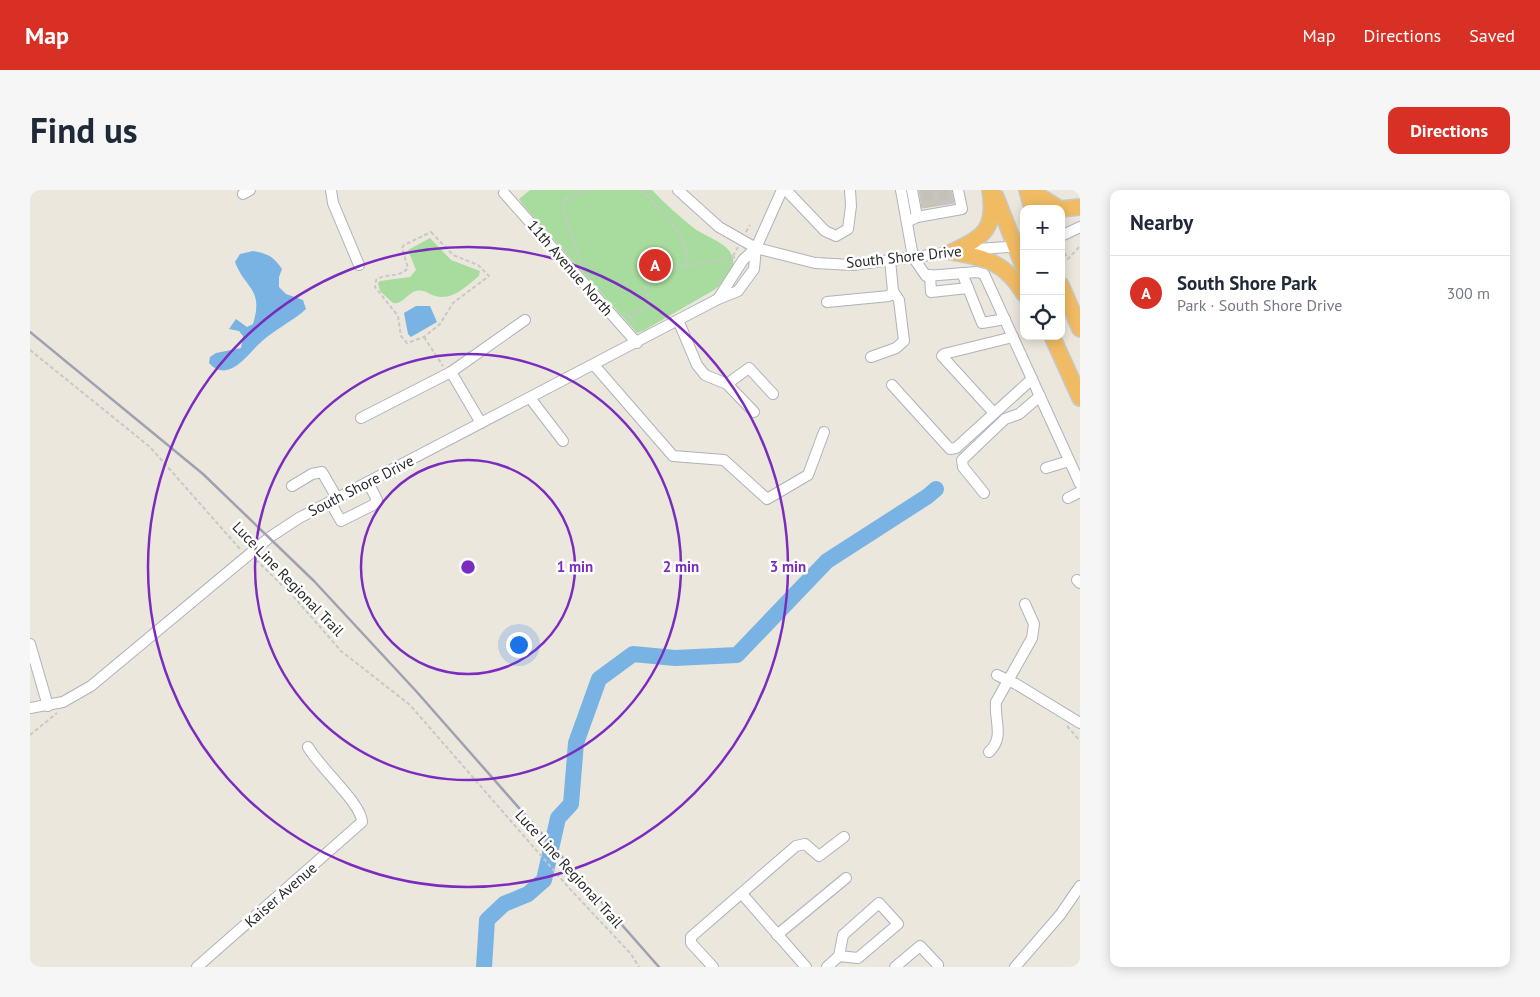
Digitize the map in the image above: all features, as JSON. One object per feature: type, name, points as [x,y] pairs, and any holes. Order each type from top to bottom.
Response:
[{"type":"highway","points":[[952,252],[976,240],[987,229],[992,214],[990,190]]},
{"type":"highway","points":[[994,190],[1019,247]]},
{"type":"highway","points":[[1027,190],[1031,205]]},
{"type":"highway","points":[[1035,190],[1041,197],[1054,205]]},
{"type":"highway","points":[[1065,209],[1080,207]]},
{"type":"highway","points":[[952,252],[980,257],[1005,269],[1020,289]]},
{"type":"highway","points":[[1065,294],[1080,328]]},
{"type":"highway","points":[[1052,340],[1080,398]]},
{"type":"street","points":[[332,190],[332,204],[359,265]]},
{"type":"street","points":[[678,190],[719,227],[756,248],[782,190]]},
{"type":"street","points":[[786,190],[825,231],[836,236],[848,229],[851,206],[850,190]]},
{"type":"street","points":[[902,190],[913,257],[926,276],[977,272],[984,274],[1080,484]]},
{"type":"street","points":[[912,190],[917,217]]},
{"type":"street","points":[[907,222],[931,211],[946,208],[962,209],[958,190]]},
{"type":"street","name":"11th Avenue North","points":[[504,192],[636,343]]},
{"type":"street","points":[[1065,234],[1080,226]]},
{"type":"street","name":"South Shore Drive","points":[[756,248],[815,263],[852,265],[952,252],[1019,247]]},
{"type":"street","name":"South Shore Drive","points":[[718,299],[743,260],[756,248]]},
{"type":"street","name":"South Shore Drive","points":[[30,708],[63,702],[91,686],[287,526],[333,500],[718,299],[738,291],[756,266],[756,248]]},
{"type":"street","points":[[871,357],[896,348],[904,342],[899,300],[893,291],[890,260]]},
{"type":"street","points":[[962,273],[982,323],[1005,319]]},
{"type":"street","points":[[930,276],[931,292],[968,288]]},
{"type":"street","points":[[827,302],[889,296],[893,291]]},
{"type":"street","points":[[361,418],[451,372],[525,320]]},
{"type":"street","points":[[678,320],[696,365],[705,375],[727,384],[754,412]]},
{"type":"street","points":[[994,414],[942,356],[1013,337]]},
{"type":"street","points":[[594,365],[673,456],[724,460],[767,500],[808,475],[824,432]]},
{"type":"street","points":[[727,384],[750,368],[773,394]]},
{"type":"street","points":[[451,372],[481,423]]},
{"type":"street","points":[[892,384],[950,449],[956,448],[1032,379]]},
{"type":"street","points":[[984,494],[963,467],[962,460],[1005,419],[1019,414],[1040,396]]},
{"type":"street","points":[[530,398],[564,441]]},
{"type":"street","points":[[1046,468],[1069,461]]},
{"type":"street","points":[[292,486],[312,474],[322,472],[341,521],[374,505],[377,500],[368,482]]},
{"type":"street","points":[[1068,498],[1080,492]]},
{"type":"street","points":[[989,752],[996,744],[999,732],[995,711],[996,702],[1032,638],[1034,624],[1025,604]]},
{"type":"street","points":[[30,644],[48,706]]},
{"type":"street","points":[[996,675],[1008,680],[1080,723]]},
{"type":"street","name":"Kaiser Avenue","points":[[197,967],[362,822],[360,811],[315,761],[308,747]]},
{"type":"street","points":[[713,967],[691,943],[691,938],[796,846],[805,844],[819,856],[844,837]]},
{"type":"street","points":[[778,935],[846,878]]},
{"type":"street","points":[[1015,967],[1060,915],[1080,886]]},
{"type":"street","points":[[742,894],[806,967]]},
{"type":"street","points":[[827,967],[839,956],[843,935],[879,903],[898,924],[858,958],[839,956]]},
{"type":"street","points":[[895,967],[920,946],[938,965],[936,967]]},
{"type":"path","points":[[583,268],[562,208],[564,200],[590,190]]},
{"type":"path","points":[[642,190],[680,234],[686,248],[687,265]]},
{"type":"path","points":[[432,232],[453,255],[478,265],[489,276],[453,303],[440,324],[424,337],[407,343],[403,340],[398,316],[375,287],[376,280],[382,275],[396,276],[404,273],[408,268],[402,248],[404,245],[432,232]]},
{"type":"path","points":[[1063,250],[1068,259],[1080,246]]},
{"type":"path","points":[[619,309],[629,317],[648,305],[649,298],[645,291],[646,285],[667,269],[733,256],[743,260]]},
{"type":"path","points":[[424,337],[440,363],[451,372]]},
{"type":"path","name":"Luce Line Regional Trail","points":[[30,350],[150,447],[243,552],[255,559],[293,596],[342,651],[410,705],[564,882],[631,954],[639,967]]},
{"type":"green space","points":[[530,190],[652,190],[695,229],[727,248],[733,258],[730,274],[714,290],[637,333],[523,205],[519,199]]},
{"type":"green space","points":[[430,238],[451,260],[480,271],[479,276],[453,295],[442,297],[419,291],[413,292],[400,302],[393,303],[380,291],[378,283],[380,281],[410,277],[416,270],[408,250]]},
{"type":"water","points":[[253,251],[266,254],[276,261],[282,269],[279,277],[279,287],[286,294],[303,300],[306,309],[264,339],[237,366],[223,370],[216,369],[209,363],[210,357],[216,353],[241,348],[243,336],[239,331],[229,329],[236,319],[247,327],[253,324],[256,312],[255,296],[235,262],[240,254]]},
{"type":"water","points":[[416,306],[430,306],[437,322],[411,337],[408,334],[404,313]]},
{"type":"building","points":[[919,190],[951,190],[954,203],[922,208]]},
{"type":"waterway","points":[[484,967],[487,920],[504,904],[528,894],[544,880],[558,818],[571,804],[576,743],[599,679],[633,654],[675,658],[737,655],[827,561],[936,489]]},
{"type":"tunnel","points":[[927,190],[930,207]]},
{"type":"tunnel","points":[[943,190],[945,205]]},
{"type":"railway","points":[[30,332],[203,474],[314,581],[416,691],[659,967]]},
{"type":"place","name":"South Shore Park","points":[[655,265]]}]
